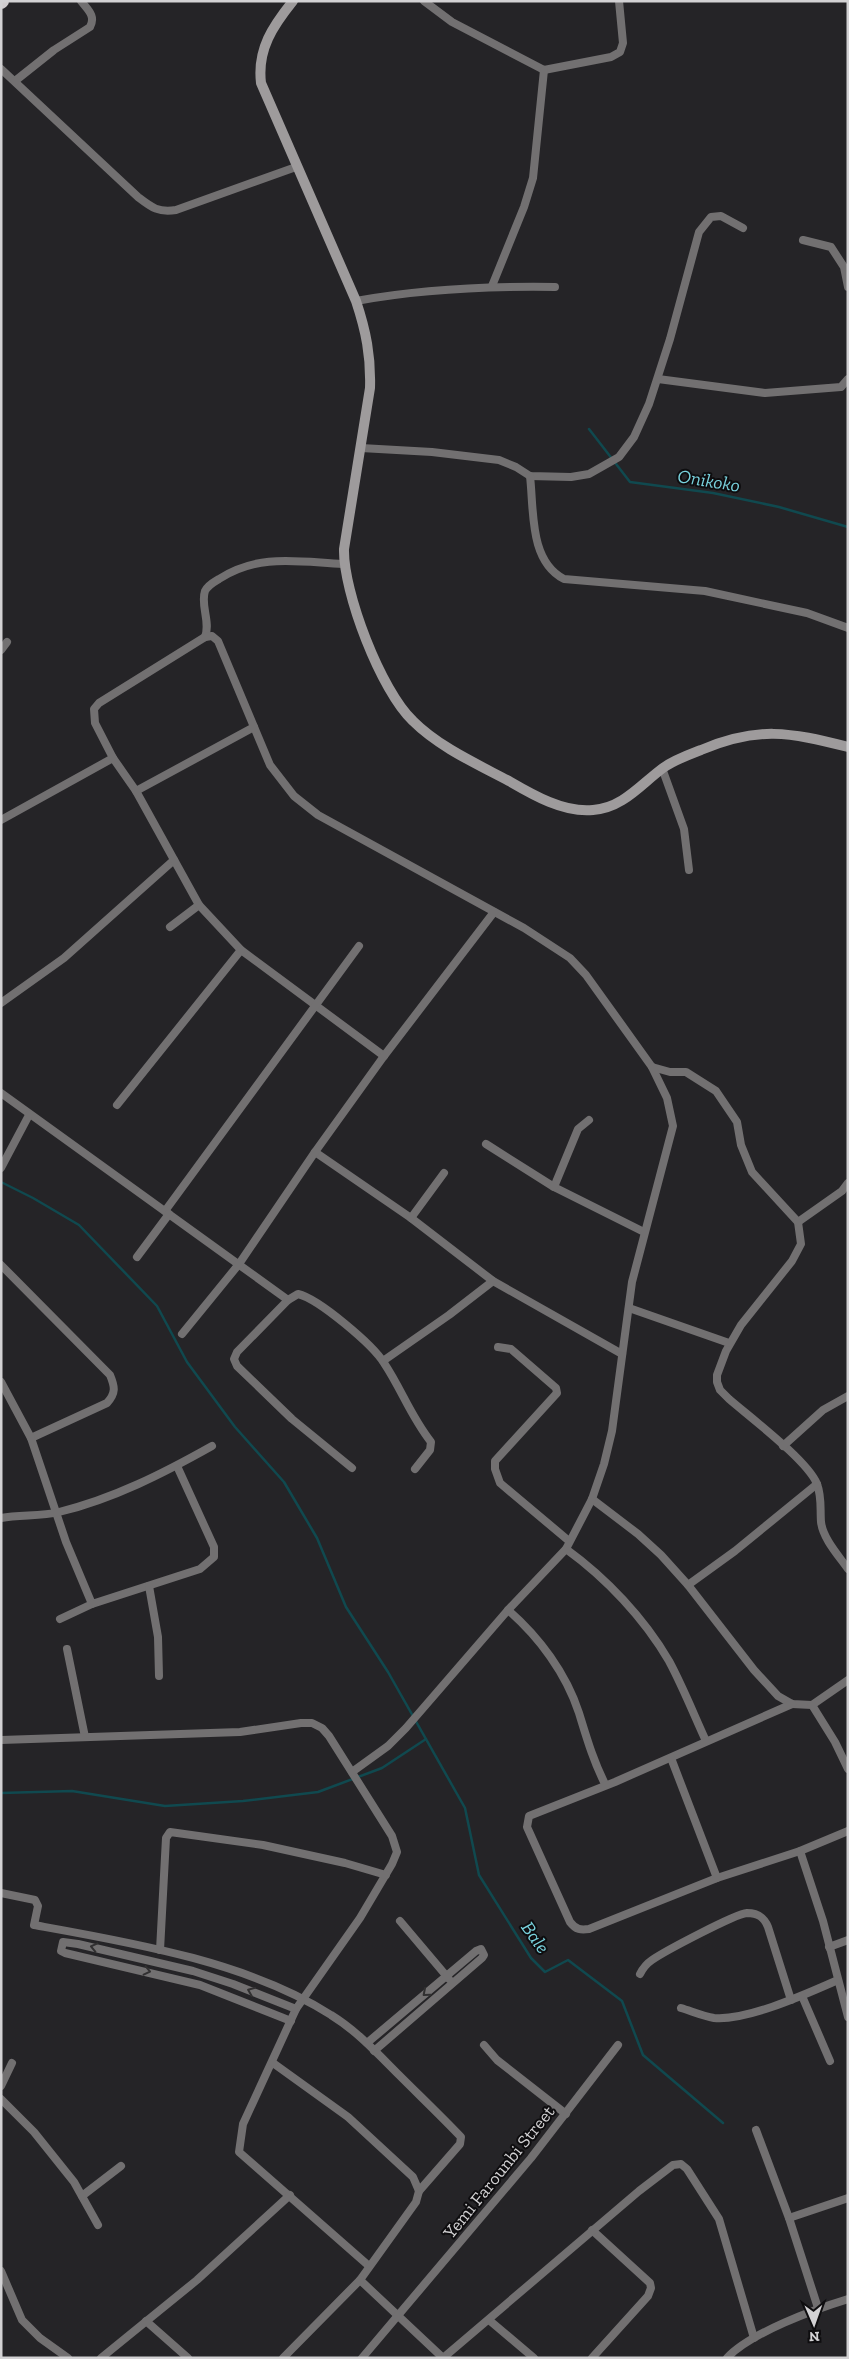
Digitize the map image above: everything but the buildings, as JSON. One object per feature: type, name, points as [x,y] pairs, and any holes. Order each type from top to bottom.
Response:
[{"type":"main road","points":[[293,1],[265,42],[260,70],[261,83],[356,301],[367,335],[371,360],[370,388],[361,448],[354,476],[343,564],[345,576],[368,642],[393,696],[409,718],[433,737],[528,792],[548,801],[579,809],[593,810],[621,801],[662,768],[693,753],[741,736],[766,733],[801,735],[848,747]]},
{"type":"street","points":[[15,81],[54,50],[90,28],[93,22],[92,15],[81,1]]},
{"type":"street","points":[[424,1],[452,22],[544,70],[611,56],[620,52],[623,43],[619,1]]},
{"type":"street","points":[[1,69],[138,197],[154,209],[163,212],[176,210],[296,167]]},
{"type":"street","points":[[492,286],[524,207],[533,178],[544,70]]},
{"type":"street","points":[[361,448],[432,452],[498,460],[516,466],[530,476],[571,477],[589,474],[619,457],[634,437],[658,379],[699,232],[711,217],[721,216],[743,228]]},
{"type":"street","points":[[803,240],[831,247],[844,267],[848,287]]},
{"type":"street","points":[[356,301],[387,296],[492,286],[554,287]]},
{"type":"street","points":[[658,379],[765,393],[841,387],[848,379]]},
{"type":"street","points":[[530,476],[538,546],[548,567],[564,579],[705,591],[806,613],[848,628]]},
{"type":"street","points":[[205,637],[208,622],[204,600],[206,589],[228,573],[245,565],[267,561],[343,564]]},
{"type":"street","points":[[352,1772],[388,1746],[406,1728],[508,1610],[568,1545],[592,1499],[604,1464],[612,1431],[632,1282],[673,1126],[667,1098],[652,1067],[586,975],[570,958],[494,912],[318,815],[294,796],[270,765],[218,641],[212,636],[205,637],[99,702],[94,709],[95,723],[113,758],[136,791],[199,905],[241,950],[317,1004],[384,1056]]},
{"type":"street","points":[[1,650],[7,642]]},
{"type":"street","points":[[136,791],[254,727]]},
{"type":"street","points":[[2,818],[113,758]]},
{"type":"street","points":[[662,768],[675,798],[684,829],[689,870]]},
{"type":"street","points":[[1,1003],[64,958],[174,860]]},
{"type":"street","points":[[170,927],[199,905]]},
{"type":"street","points":[[182,1334],[239,1264],[315,1152],[384,1056],[494,912]]},
{"type":"street","points":[[137,1256],[359,946]]},
{"type":"street","points":[[117,1105],[241,950]]},
{"type":"street","points":[[652,1067],[670,1072],[686,1072],[716,1091],[737,1122],[741,1145],[752,1172],[798,1222],[800,1244],[792,1261],[729,1343],[717,1375],[720,1390],[808,1468],[817,1484],[822,1500],[821,1523],[824,1533],[848,1569]]},
{"type":"street","points":[[1,1092],[288,1300]]},
{"type":"street","points":[[1,1168],[29,1114]]},
{"type":"street","points":[[554,1187],[578,1129],[589,1120]]},
{"type":"street","points":[[486,1144],[554,1187],[644,1232]]},
{"type":"street","points":[[315,1152],[411,1218],[493,1281],[622,1354]]},
{"type":"street","points":[[411,1218],[444,1173]]},
{"type":"street","points":[[798,1222],[845,1194],[848,1183]]},
{"type":"street","points":[[1,1265],[110,1375],[115,1387],[113,1396],[107,1403],[32,1438]]},
{"type":"street","points":[[384,1361],[450,1315],[493,1281]]},
{"type":"street","points":[[352,1468],[292,1419],[237,1366],[234,1359],[237,1352],[288,1300],[298,1294],[329,1310],[384,1361],[414,1420],[431,1442],[430,1450],[415,1469]]},
{"type":"street","points":[[629,1308],[729,1343]]},
{"type":"street","points":[[498,1347],[511,1349],[556,1388],[557,1393],[495,1461],[497,1477],[500,1483],[616,1592],[652,1637],[668,1661],[706,1741]]},
{"type":"street","points":[[1,1382],[32,1438],[66,1542],[92,1604]]},
{"type":"street","points":[[783,1446],[823,1410],[848,1396]]},
{"type":"street","points":[[1,1518],[57,1513],[144,1482],[212,1446]]},
{"type":"street","points":[[60,1619],[92,1604],[200,1569],[214,1557],[214,1547],[177,1466]]},
{"type":"street","points":[[688,1585],[741,1546],[817,1484]]},
{"type":"street","points":[[592,1499],[638,1534],[688,1585],[754,1670],[778,1696],[792,1704]]},
{"type":"street","points":[[149,1586],[158,1637],[159,1676]]},
{"type":"street","points":[[508,1610],[537,1638],[557,1669],[578,1711],[593,1761],[605,1784]]},
{"type":"street","points":[[67,1649],[85,1737]]},
{"type":"street","points":[[848,1680],[812,1705],[792,1704],[615,1782],[605,1784],[529,1816],[527,1822],[574,1928],[589,1929],[717,1878],[800,1851],[848,1831]]},
{"type":"street","points":[[812,1705],[835,1742],[848,1769]]},
{"type":"street","points":[[1,1740],[240,1732],[301,1722],[312,1723],[322,1728],[392,1836],[397,1852],[386,1875],[360,1918],[296,2010],[243,2124],[239,2152],[369,2266]]},
{"type":"street","points":[[670,1758],[717,1878]]},
{"type":"street","points":[[160,1950],[166,1838],[170,1832],[263,1844],[345,1863],[386,1875]]},
{"type":"street","points":[[800,1851],[823,1921],[828,1947],[848,2017]]},
{"type":"street","points":[[1,1893],[35,1900],[38,1906],[34,1925],[160,1950],[217,1964],[303,1998],[333,2016],[367,2043],[461,2137],[460,2144],[419,2190],[416,2202],[360,2280],[283,2358]]},
{"type":"street","points":[[640,1974],[652,1960],[681,1944],[738,1915],[756,1914],[765,1919],[791,2000]]},
{"type":"street","points":[[400,1921],[453,1982]]},
{"type":"street","points":[[828,1947],[848,1940]]},
{"type":"street","points":[[291,2021],[200,1985],[65,1953],[61,1951],[61,1944],[63,1942],[78,1944],[193,1971],[233,1984],[296,2010]]},
{"type":"street","points":[[367,2043],[476,1950],[481,1949],[483,1951],[484,1955],[482,1958],[374,2051]]},
{"type":"street","points":[[681,2008],[712,2018],[734,2017],[791,2000],[838,1980]]},
{"type":"street","points":[[802,1996],[830,2061]]},
{"type":"street","points":[[484,2045],[497,2060],[566,2114]]},
{"type":"street","name":"Yemi Farounbi Street","points":[[362,2358],[566,2114],[618,2045]]},
{"type":"street","points":[[1,2086],[12,2063]]},
{"type":"street","points":[[273,2063],[348,2117],[413,2177],[419,2190]]},
{"type":"street","points":[[1,2099],[34,2132],[74,2182],[98,2225]]},
{"type":"street","points":[[756,2130],[789,2218],[818,2308]]},
{"type":"street","points":[[360,2280],[443,2358],[592,2230],[673,2165],[681,2164],[687,2169],[719,2219],[754,2338]]},
{"type":"street","points":[[82,2196],[121,2166]]},
{"type":"street","points":[[101,2358],[204,2273],[290,2195]]},
{"type":"street","points":[[789,2218],[848,2198]]},
{"type":"street","points":[[592,2230],[650,2283],[651,2288],[648,2296],[592,2358]]},
{"type":"street","points":[[1,2271],[22,2320],[40,2338],[68,2358]]},
{"type":"street","points":[[727,2358],[754,2338],[818,2308],[848,2299]]},
{"type":"street","points":[[489,2320],[534,2358]]},
{"type":"street","points":[[146,2321],[188,2358]]},
{"type":"waterway","name":"Onikoko","points":[[589,429],[630,482],[713,493],[779,507],[848,527]]},
{"type":"waterway","name":"Bale","points":[[1,1182],[79,1225],[157,1306],[187,1362],[235,1427],[284,1482],[317,1538],[346,1607],[388,1672],[465,1808],[479,1875],[531,1958],[545,1972],[568,1960],[622,2001],[643,2055],[723,2123]]},
{"type":"waterway","points":[[1,1793],[72,1791],[165,1806],[243,1801],[318,1792],[382,1768],[426,1739]]}]
